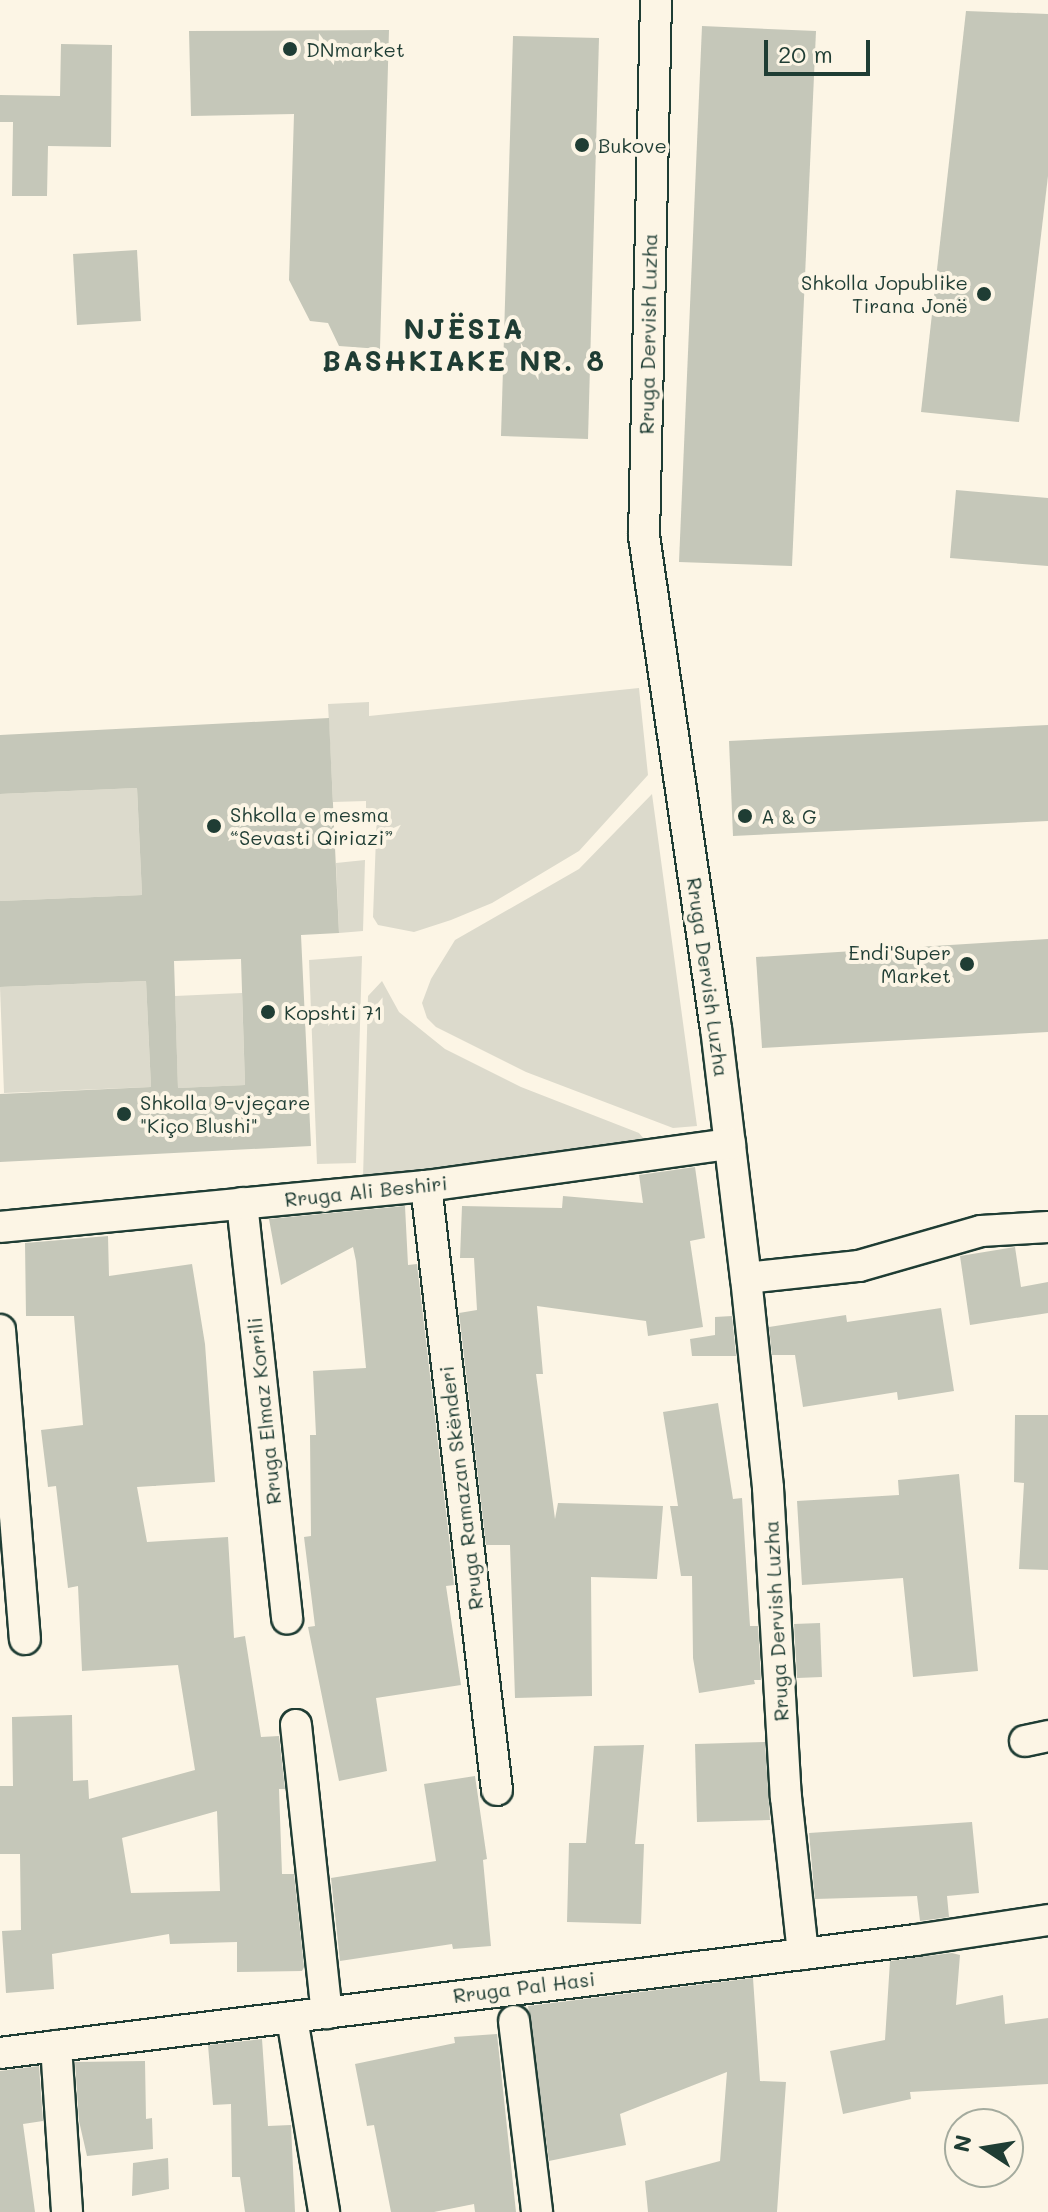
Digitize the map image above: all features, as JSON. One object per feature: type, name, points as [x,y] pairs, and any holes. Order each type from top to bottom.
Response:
[{"type":"street","name":"Rruga Dervish Luzha","points":[[656,0],[644,536],[746,1278],[768,1488],[786,1797],[803,1954]]},
{"type":"street","name":"Rruga Ali Beshiri","points":[[0,1227],[426,1186],[730,1144]]},
{"type":"street","name":"Rruga Ramazan Skënderi","points":[[426,1186],[497,1790]]},
{"type":"street","name":"Rruga Elmaz Korrili","points":[[242,1203],[287,1619]]},
{"type":"street","points":[[746,1278],[859,1266],[981,1231],[1048,1227]]},
{"type":"street","points":[[0,1330],[25,1639]]},
{"type":"street","points":[[296,1725],[327,2013]]},
{"type":"street","name":"Rruga Pal Hasi","points":[[0,2053],[803,1954],[1048,1920]]},
{"type":"street","points":[[292,2018],[324,2212]]},
{"type":"street","points":[[514,2021],[537,2212]]},
{"type":"street","points":[[56,2046],[67,2212]]},
{"type":"shaded area","points":[[639,688],[648,775],[579,851],[492,903],[451,920],[414,932],[378,925],[373,917],[377,811],[366,810],[366,801],[333,802],[328,704],[369,702],[369,716]]},
{"type":"shaded area","points":[[137,788],[142,895],[0,901],[0,794]]},
{"type":"shaded area","points":[[652,794],[697,1126],[673,1128],[526,1072],[436,1027],[427,1018],[422,1003],[431,979],[455,940],[579,869]]},
{"type":"shaded area","points":[[365,860],[363,931],[339,933],[336,863]]},
{"type":"shaded area","points":[[362,956],[356,1163],[317,1164],[309,960]]},
{"type":"shaded area","points":[[146,981],[151,1087],[4,1093],[0,987]]},
{"type":"shaded area","points":[[382,981],[399,1012],[445,1049],[521,1087],[639,1133],[649,1145],[363,1178],[368,996]]},
{"type":"shaded area","points":[[242,993],[245,1085],[178,1088],[175,996]]},
{"type":"building","name":"Shkolla Jopublike Tirana Jonë","points":[[966,11],[1048,14],[1048,176],[1019,422],[921,412]]},
{"type":"building","points":[[702,26],[816,31],[792,566],[679,562]]},
{"type":"building","points":[[389,30],[380,349],[339,346],[328,323],[310,321],[289,280],[294,114],[191,116],[189,31]]},
{"type":"building","points":[[513,36],[599,38],[588,439],[501,436]]},
{"type":"building","points":[[61,44],[112,45],[111,147],[48,146],[47,196],[12,196],[13,122],[0,122],[0,95],[60,96]]},
{"type":"building","points":[[137,250],[141,321],[77,325],[73,254]]},
{"type":"building","points":[[956,490],[1048,498],[1048,566],[950,558]]},
{"type":"building","points":[[329,718],[339,933],[301,935],[311,1146],[0,1162],[0,1094],[151,1087],[146,981],[0,987],[0,901],[142,895],[137,788],[0,794],[0,735]],"holes":[[[241,959],[245,1085],[178,1088],[174,961]]]},
{"type":"building","points":[[1048,725],[1048,821],[733,836],[729,741]]},
{"type":"building","points":[[1048,939],[1048,1032],[762,1048],[756,957]]},
{"type":"building","points":[[695,1167],[705,1238],[690,1241],[703,1327],[648,1336],[646,1321],[537,1306],[543,1374],[536,1374],[555,1519],[558,1503],[663,1506],[657,1579],[591,1577],[592,1696],[515,1698],[510,1545],[486,1545],[459,1313],[477,1310],[474,1258],[460,1258],[462,1206],[562,1208],[563,1196],[643,1203],[639,1175]]},
{"type":"building","points":[[405,1206],[408,1265],[417,1264],[450,1546],[454,1585],[446,1586],[461,1685],[376,1698],[387,1771],[339,1781],[308,1627],[315,1626],[304,1537],[311,1536],[310,1435],[316,1435],[313,1371],[366,1368],[356,1261],[353,1247],[281,1285],[269,1219]]},
{"type":"building","points":[[108,1236],[109,1276],[192,1264],[205,1344],[215,1482],[137,1487],[147,1542],[228,1537],[234,1638],[245,1636],[261,1737],[279,1736],[285,1789],[279,1789],[282,1874],[294,1874],[302,1971],[237,1972],[237,1942],[170,1944],[169,1934],[52,1954],[54,1989],[6,1993],[2,1931],[21,1930],[20,1854],[0,1854],[0,1786],[13,1786],[12,1717],[72,1715],[73,1781],[88,1780],[89,1799],[195,1770],[178,1665],[82,1671],[78,1586],[68,1588],[56,1486],[48,1487],[41,1430],[83,1425],[74,1316],[26,1316],[25,1243]],"holes":[[[217,1811],[220,1891],[131,1893],[122,1838]]]},
{"type":"building","points":[[1015,1247],[1021,1287],[1048,1282],[1048,1313],[970,1325],[960,1256]]},
{"type":"building","points":[[941,1308],[954,1391],[898,1400],[897,1392],[803,1407],[795,1355],[772,1355],[769,1327],[846,1315],[847,1322]]},
{"type":"building","points":[[732,1316],[736,1356],[692,1356],[690,1339],[715,1335],[715,1317]]},
{"type":"building","points":[[718,1403],[733,1499],[742,1498],[750,1626],[758,1626],[761,1680],[754,1680],[755,1684],[699,1693],[693,1658],[692,1576],[681,1576],[670,1506],[678,1506],[663,1412]]},
{"type":"building","points":[[1015,1415],[1048,1415],[1048,1570],[1019,1569],[1024,1483],[1014,1482]]},
{"type":"building","points":[[959,1474],[978,1671],[913,1677],[903,1578],[802,1585],[797,1501],[899,1495],[898,1480]]},
{"type":"building","points":[[820,1623],[822,1677],[797,1678],[794,1624]]},
{"type":"building","points":[[765,1742],[770,1820],[697,1822],[695,1744]]},
{"type":"building","points":[[644,1745],[635,1844],[644,1844],[641,1924],[567,1922],[569,1843],[586,1843],[594,1746]]},
{"type":"building","points":[[475,1776],[487,1859],[483,1860],[491,1946],[453,1949],[452,1944],[340,1961],[331,1878],[436,1861],[424,1784]]},
{"type":"building","points":[[972,1822],[979,1893],[947,1896],[949,1917],[920,1921],[917,1896],[815,1899],[809,1833]]},
{"type":"building","points":[[952,1953],[960,1955],[956,2005],[1003,1995],[1005,2024],[1048,2018],[1048,2084],[910,2092],[911,2099],[843,2114],[830,2051],[885,2040],[890,1961]]},
{"type":"building","points":[[753,1978],[760,2081],[786,2082],[777,2212],[648,2212],[645,2181],[720,2161],[727,2072],[620,2114],[626,2145],[549,2161],[528,2006]]},
{"type":"building","points":[[497,2034],[516,2212],[475,2212],[474,2204],[434,2212],[391,2212],[374,2125],[367,2126],[355,2064],[455,2043],[454,2037]]},
{"type":"building","points":[[262,2039],[268,2126],[291,2125],[295,2212],[245,2212],[240,2177],[232,2177],[231,2104],[213,2105],[208,2045]]},
{"type":"building","points":[[145,2061],[146,2119],[152,2118],[153,2149],[87,2156],[79,2121],[75,2062]]},
{"type":"building","points":[[39,2066],[43,2121],[23,2124],[35,2212],[0,2212],[0,2071]]},
{"type":"building","points":[[168,2158],[169,2189],[132,2196],[133,2163]]},
{"type":"place","name":"DNmarket","points":[[290,49]]},
{"type":"place","name":"Bukove","points":[[582,145]]},
{"type":"place","name":"Shkolla Jopublike Tirana Jonë","points":[[984,294]]},
{"type":"place","name":"A & G","points":[[745,816]]},
{"type":"place","name":"Shkolla e mesma “Sevasti Qiriazi”","points":[[214,826]]},
{"type":"place","name":"Endi'Super Market","points":[[967,964]]},
{"type":"place","name":"Kopshti 71","points":[[268,1012]]},
{"type":"place","name":"Shkolla 9-vjeçare \"Kiço Blushi\"","points":[[124,1114]]},
{"type":"district","name":"NJËSIA BASHKIAKE NR. 8","points":[[464,344]]}]
